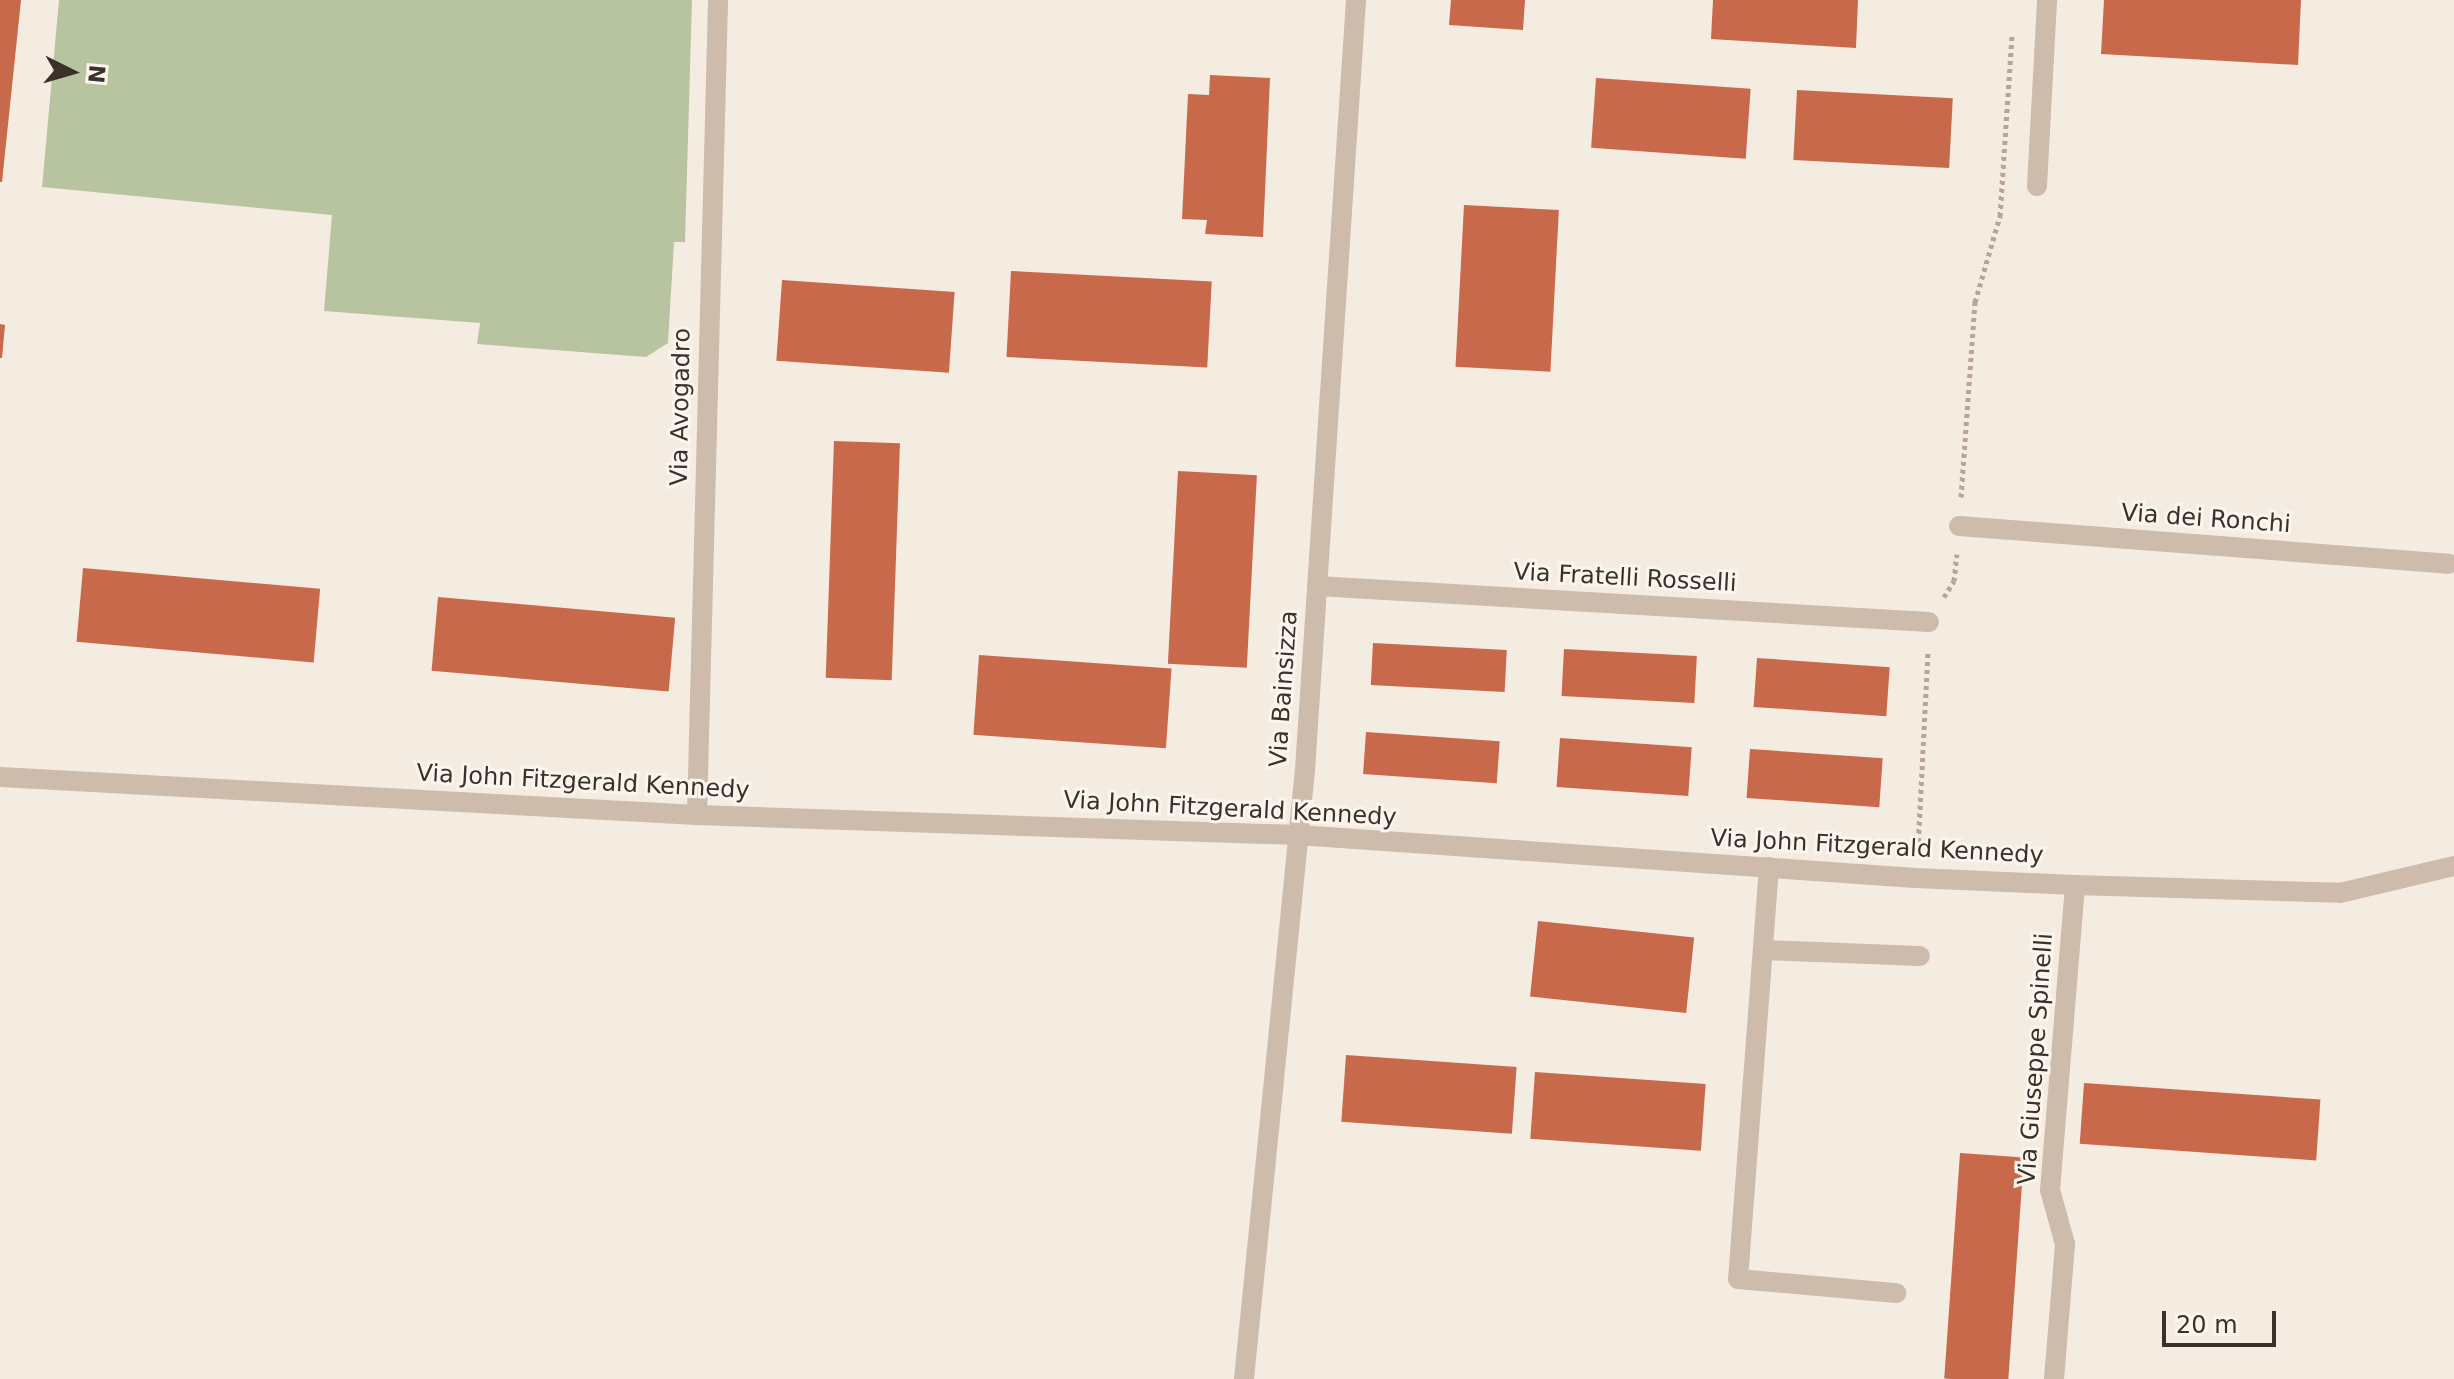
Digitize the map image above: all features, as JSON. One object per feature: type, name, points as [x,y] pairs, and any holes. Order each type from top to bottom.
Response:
[{"type":"street","name":"Via Avogadro","points":[[697,815],[718,0]]},
{"type":"street","name":"Via Bainsizza","points":[[1244,1379],[1298,835],[1356,0]]},
{"type":"street","points":[[2037,186],[2047,0]]},
{"type":"street","name":"Via dei Ronchi","points":[[1959,526],[2449,564]]},
{"type":"street","name":"Via Fratelli Rosselli","points":[[1317,586],[1929,622]]},
{"type":"street","name":"Via John Fitzgerald Kennedy","points":[[0,777],[697,815],[1298,835],[1916,878],[2075,885],[2340,893],[2454,866]]},
{"type":"street","points":[[1769,867],[1738,1279],[1896,1293]]},
{"type":"street","name":"Via Giuseppe Spinelli","points":[[2054,1379],[2065,1244],[2050,1190],[2075,885]]},
{"type":"street","points":[[1763,950],[1920,956]]},
{"type":"path","points":[[1916,878],[1929,622],[1954,581],[1975,302],[2000,216],[2012,31]]},
{"type":"green space","points":[[59,0],[692,0],[685,242],[674,242],[668,343],[646,357],[477,344],[480,323],[324,311],[332,215],[42,187]]},
{"type":"building","points":[[0,0],[21,0],[2,182],[0,182]]},
{"type":"building","points":[[1451,0],[1525,0],[1523,30],[1449,25]]},
{"type":"building","points":[[1713,0],[1858,0],[1856,48],[1711,39]]},
{"type":"building","points":[[2104,0],[2301,0],[2298,65],[2101,54]]},
{"type":"building","points":[[1210,75],[1270,78],[1263,237],[1205,234],[1207,220],[1182,219],[1188,94],[1209,95]]},
{"type":"building","points":[[1596,78],[1751,89],[1746,159],[1591,148]]},
{"type":"building","points":[[1797,90],[1953,98],[1949,168],[1793,160]]},
{"type":"building","points":[[1464,205],[1559,210],[1550,372],[1456,367]]},
{"type":"building","points":[[1011,271],[1212,282],[1207,367],[1006,357]]},
{"type":"building","points":[[782,280],[955,292],[949,373],[776,361]]},
{"type":"building","points":[[0,324],[5,325],[2,358],[0,358]]},
{"type":"building","points":[[834,441],[900,443],[892,680],[826,678]]},
{"type":"building","points":[[1178,471],[1257,475],[1247,668],[1168,664]]},
{"type":"building","points":[[83,568],[320,589],[314,662],[77,642]]},
{"type":"building","points":[[438,597],[675,618],[669,691],[432,671]]},
{"type":"building","points":[[1373,643],[1507,650],[1505,692],[1371,685]]},
{"type":"building","points":[[1564,649],[1697,656],[1694,703],[1562,696]]},
{"type":"building","points":[[979,655],[1172,668],[1166,748],[973,735]]},
{"type":"building","points":[[1757,658],[1890,667],[1886,716],[1754,707]]},
{"type":"building","points":[[1366,732],[1500,741],[1497,783],[1363,774]]},
{"type":"building","points":[[1560,738],[1692,747],[1688,796],[1557,787]]},
{"type":"building","points":[[1750,749],[1883,758],[1879,807],[1747,798]]},
{"type":"building","points":[[1538,921],[1694,937],[1686,1013],[1530,997]]},
{"type":"building","points":[[1346,1055],[1517,1067],[1512,1134],[1341,1122]]},
{"type":"building","points":[[1535,1072],[1706,1084],[1701,1151],[1530,1139]]},
{"type":"building","points":[[2084,1083],[2320,1100],[2316,1160],[2080,1144]]},
{"type":"building","points":[[1960,1153],[2024,1157],[2008,1379],[1944,1378]]}]
